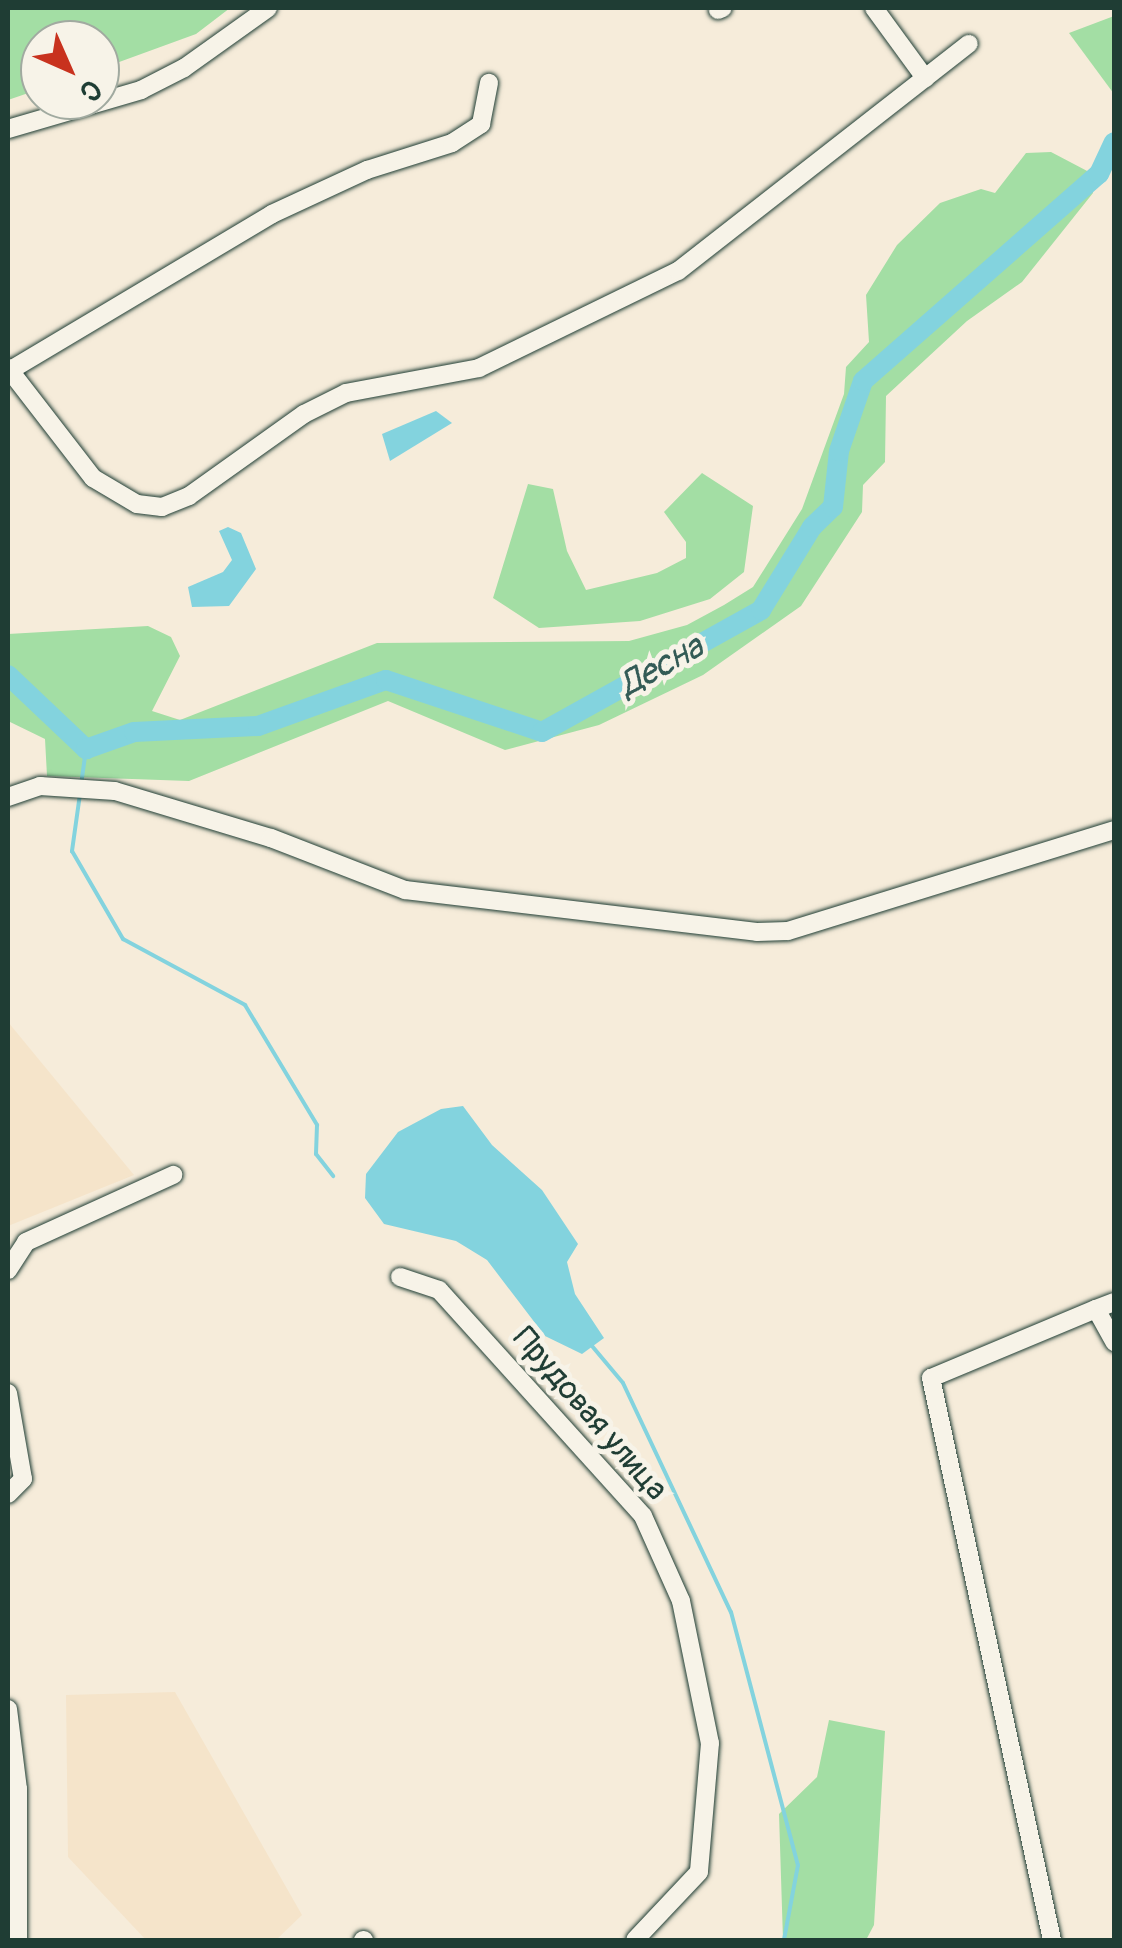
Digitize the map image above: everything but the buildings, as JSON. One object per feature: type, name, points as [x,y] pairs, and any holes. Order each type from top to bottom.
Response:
[{"type":"street","points":[[8,129],[141,90],[184,68],[268,8]]},
{"type":"street","points":[[874,8],[925,78]]},
{"type":"street","points":[[489,82],[481,124],[452,144],[367,170],[272,214],[8,369],[93,478],[138,504],[162,507],[189,496],[304,414],[346,393],[478,368],[678,270],[969,44]]},
{"type":"street","points":[[8,797],[40,786],[114,791],[272,838],[405,890],[757,932],[788,932],[1114,830]]},
{"type":"street","points":[[8,1270],[26,1242],[174,1175]]},
{"type":"street","name":"Прудовая улица","points":[[400,1277],[439,1290],[643,1516],[681,1601],[704,1691],[710,1743],[699,1872],[635,1940]]},
{"type":"street","points":[[1052,1940],[930,1378],[1114,1302]]},
{"type":"street","points":[[1096,1309],[1114,1342]]},
{"type":"street","points":[[8,1393],[22,1460],[22,1479],[8,1494]]},
{"type":"street","points":[[8,1709],[18,1940]]},
{"type":"shaded area","points":[[8,1022],[134,1175],[8,1226]]},
{"type":"shaded area","points":[[175,1692],[302,1915],[276,1940],[146,1940],[68,1857],[66,1695]]},
{"type":"green space","points":[[8,8],[230,8],[196,34],[120,62],[120,20],[20,20],[20,96],[8,100]]},
{"type":"green space","points":[[1114,16],[1114,94],[1069,33]]},
{"type":"green space","points":[[1051,152],[1091,173],[1093,193],[1022,282],[967,321],[886,396],[885,462],[863,485],[862,512],[801,606],[703,675],[599,725],[505,750],[388,701],[189,781],[47,776],[45,739],[8,721],[8,634],[148,626],[171,637],[180,656],[152,711],[180,720],[377,643],[629,641],[687,625],[724,605],[753,587],[802,509],[844,394],[846,367],[869,342],[866,295],[897,245],[940,203],[981,189],[995,193],[1026,153]]},
{"type":"green space","points":[[702,473],[753,506],[744,572],[710,599],[640,621],[539,628],[493,598],[528,484],[553,489],[567,551],[586,590],[657,573],[686,558],[686,542],[664,512]]},
{"type":"green space","points":[[829,1720],[885,1731],[874,1925],[866,1940],[783,1940],[779,1814],[817,1777]]},
{"type":"water","points":[[436,411],[452,423],[390,461],[382,434]]},
{"type":"water","points":[[228,527],[241,533],[256,569],[229,606],[192,607],[188,587],[223,572],[232,560],[219,531]]},
{"type":"water","points":[[463,1106],[492,1145],[542,1190],[578,1244],[567,1262],[575,1294],[604,1338],[582,1354],[545,1336],[487,1260],[456,1241],[384,1224],[365,1198],[366,1174],[398,1132],[441,1109]]},
{"type":"waterway","name":"Десна","points":[[8,675],[86,749],[134,732],[258,726],[386,680],[542,732],[761,610],[812,527],[833,507],[839,451],[863,381],[1099,174],[1114,142]]},
{"type":"waterway","points":[[81,785],[86,749]]},
{"type":"waterway","points":[[80,794],[72,851],[123,939],[245,1005],[317,1125],[316,1154],[333,1176]]},
{"type":"waterway","points":[[592,1346],[623,1383],[731,1612],[798,1865],[784,1940]]}]
